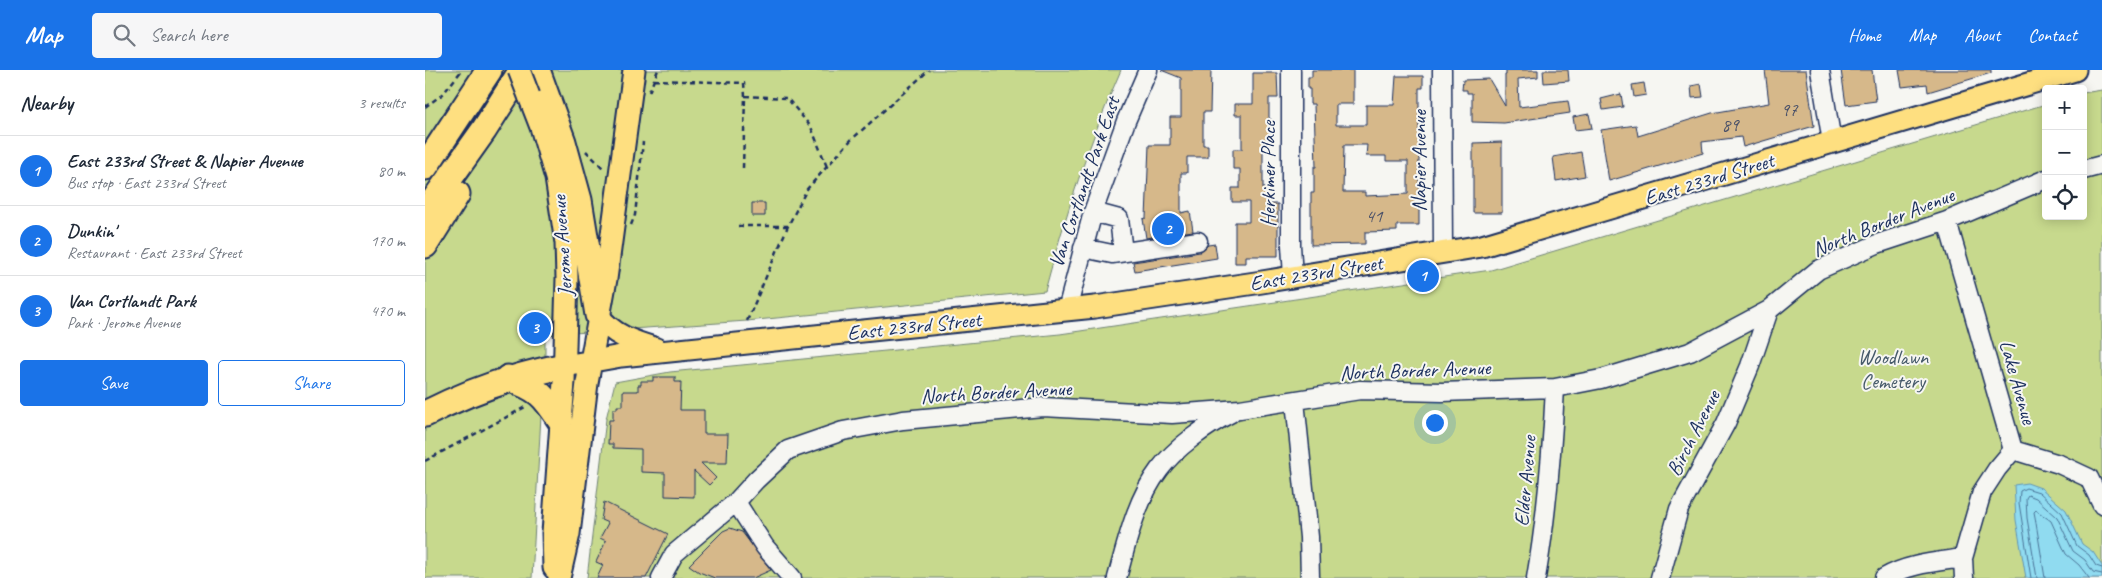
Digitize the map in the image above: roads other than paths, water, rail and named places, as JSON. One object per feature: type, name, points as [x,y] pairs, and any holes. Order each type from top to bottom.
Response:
[{"type":"highway","points":[[425,167],[489,70]]},
{"type":"highway","points":[[425,212],[484,130],[529,77],[563,142],[579,200],[598,315]]},
{"type":"highway","points":[[425,245],[456,196],[484,130]]},
{"type":"highway","points":[[425,414],[467,394],[508,378],[565,366]]},
{"type":"highway","points":[[508,378],[537,390],[560,420]]},
{"type":"main road","name":"Jerome Avenue","points":[[559,578],[569,534],[590,361],[606,279],[634,70]]},
{"type":"main road","name":"East 233rd Street","points":[[565,366],[621,356],[665,351],[1067,310],[1293,277],[1501,242],[2075,70]]},
{"type":"main road","name":"Jerome Avenue","points":[[529,77],[552,162],[564,227],[567,278],[565,366],[553,533],[554,578]]},
{"type":"main road","points":[[598,315],[611,330],[623,337],[665,351]]},
{"type":"street","name":"Van Cortlandt Park East","points":[[1067,310],[1093,212],[1126,121],[1148,70]]},
{"type":"street","name":"Herkimer Place","points":[[1291,70],[1291,245],[1293,277]]},
{"type":"street","name":"Napier Avenue","points":[[1442,70],[1443,253]]},
{"type":"street","points":[[1820,70],[1832,142]]},
{"type":"street","points":[[2087,169],[2102,165]]},
{"type":"street","name":"North Border Avenue","points":[[661,578],[674,554],[736,502],[788,450],[843,431],[886,423],[1043,407],[1172,414],[1240,409],[1360,390],[1443,392],[1555,388],[1601,379],[1690,352],[1769,310],[1818,270],[1877,244],[1947,221],[2042,182]]},
{"type":"street","points":[[1093,212],[1119,219],[1123,252]]},
{"type":"street","name":"Lake Avenue","points":[[1947,221],[2013,450],[2059,464],[2095,482],[2102,505]]},
{"type":"street","points":[[1083,248],[1112,254],[1198,241]]},
{"type":"street","name":"Birch Avenue","points":[[1660,578],[1679,509],[1726,423],[1750,366],[1769,310]]},
{"type":"street","name":"Elder Avenue","points":[[1536,578],[1543,535],[1553,439],[1555,388]]},
{"type":"street","points":[[1295,401],[1309,537],[1310,578]]},
{"type":"street","points":[[1117,578],[1141,502],[1159,470],[1181,448],[1213,422],[1240,409]]},
{"type":"street","points":[[1965,578],[1963,558],[1982,492],[1997,469],[2013,450]]},
{"type":"street","points":[[736,502],[765,547],[792,578]]},
{"type":"street","points":[[1884,578],[1893,572],[1925,564],[1963,558]]},
{"type":"water","points":[[2027,483],[2041,488],[2066,510],[2082,544],[2093,552],[2102,566],[2102,578],[2026,578],[2016,520],[2014,485]]},
{"type":"place","name":"Dunkin'","points":[[1168,229]]},
{"type":"place","name":"East 233rd Street & Napier Avenue","points":[[1423,276]]},
{"type":"place","name":"Van Cortlandt Park","points":[[535,328]]},
{"type":"park label","name":"Woodlawn Cemetery","points":[[1893,369]]}]
